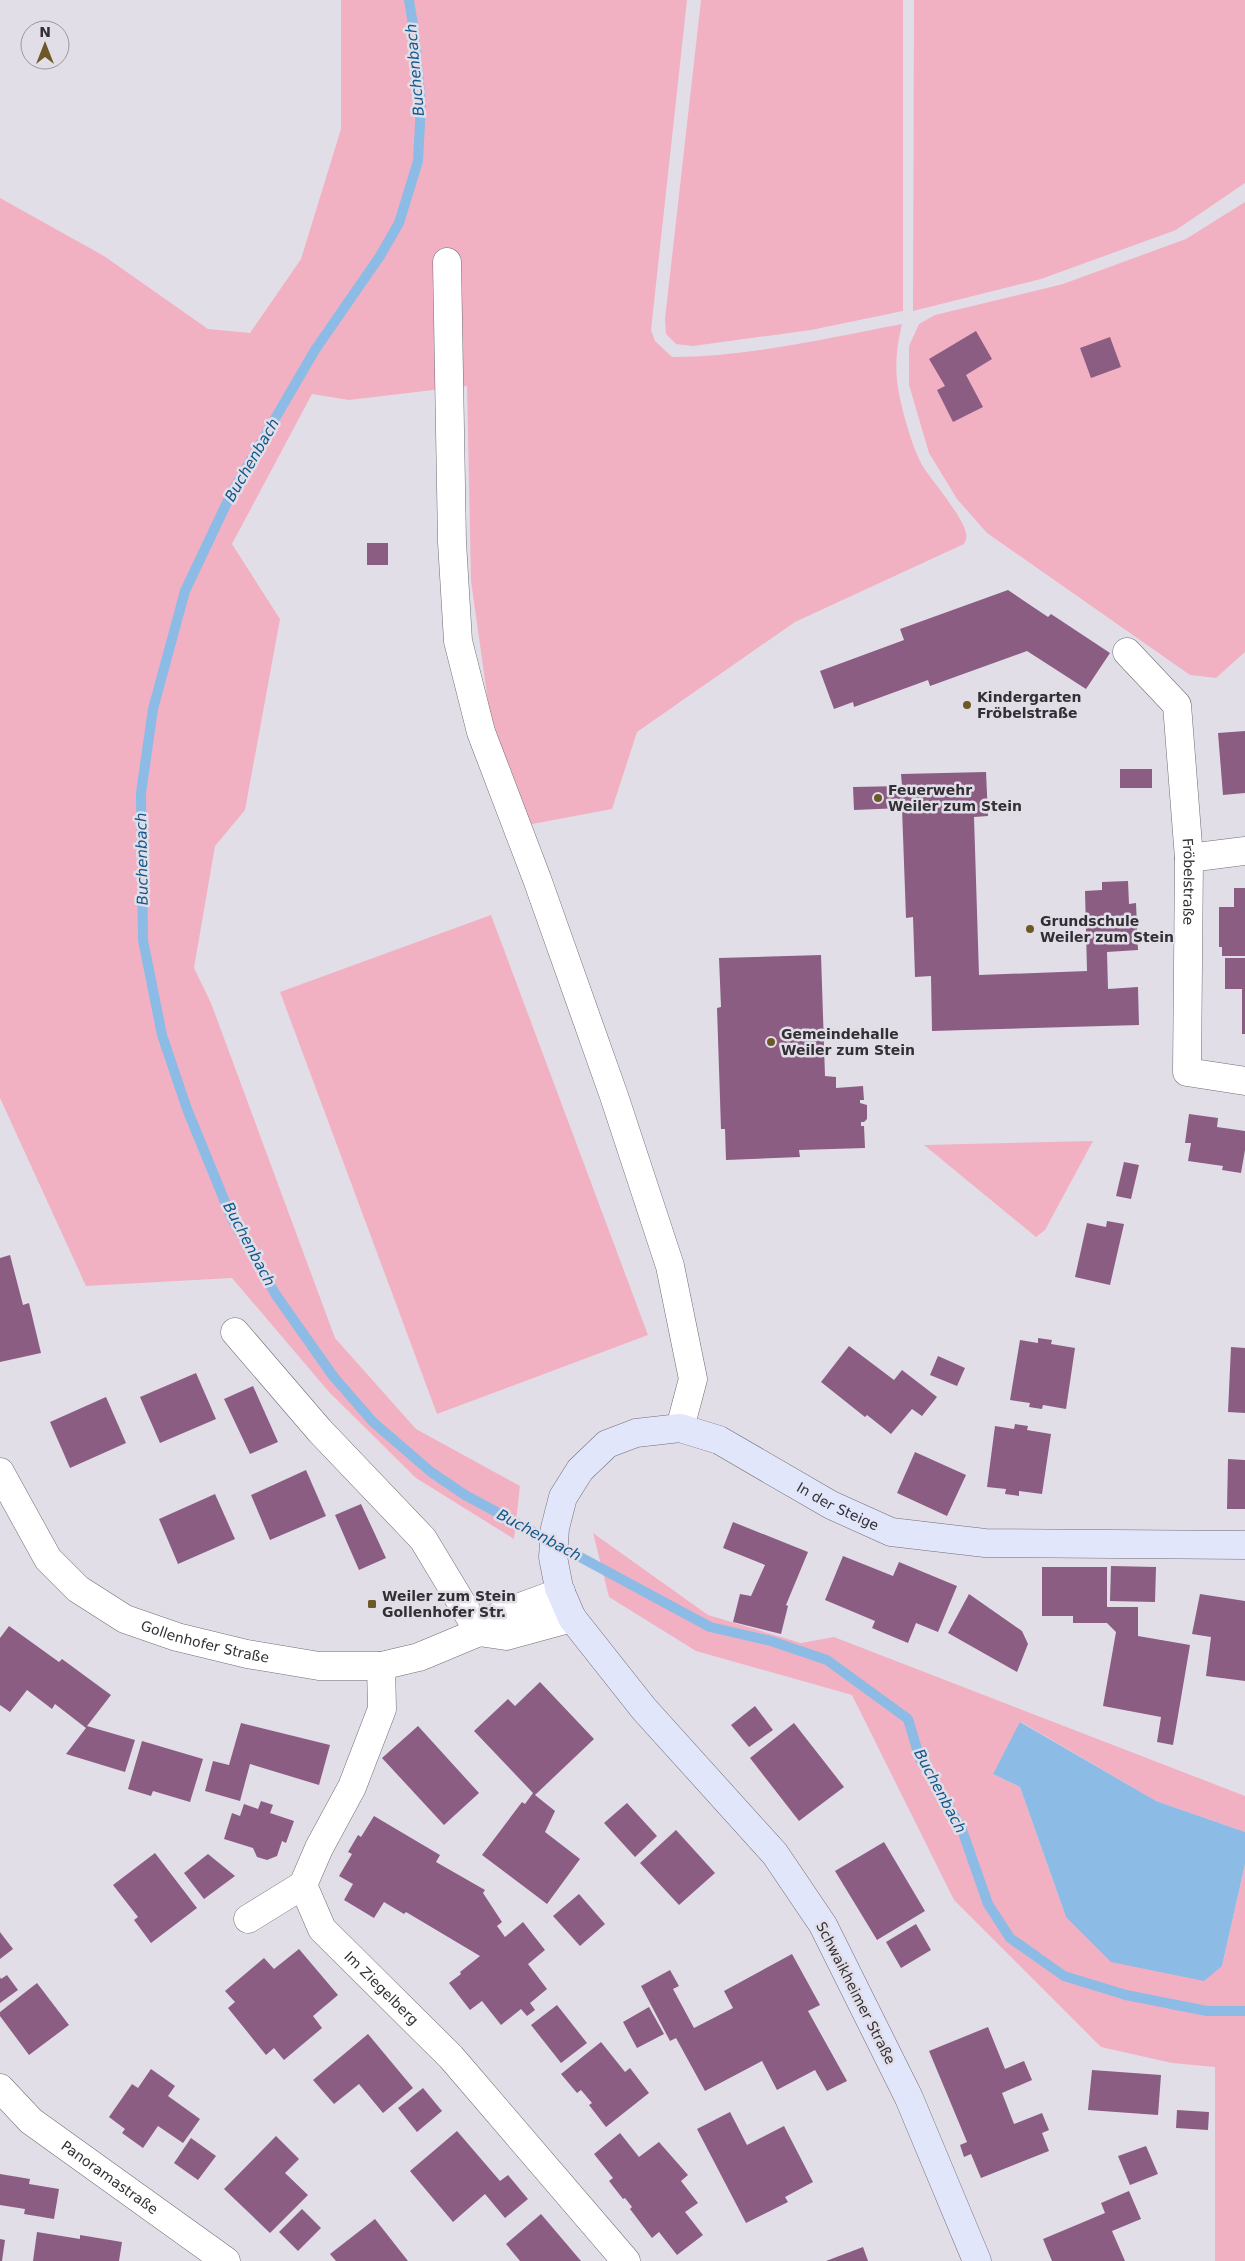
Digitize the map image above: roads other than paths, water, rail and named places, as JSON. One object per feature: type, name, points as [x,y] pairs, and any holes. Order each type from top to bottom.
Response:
[{"type":"main road","name":"In der Steige","points":[[560,1590],[553,1557],[555,1528],[563,1497],[580,1470],[607,1444],[636,1433],[680,1428],[719,1440],[831,1505],[891,1532],[985,1543],[1245,1546]]},
{"type":"main road","name":"Schwaikheimer Straße","points":[[560,1590],[572,1618],[644,1709],[775,1854],[823,1925],[909,2098],[977,2261]]},
{"type":"street","points":[[447,262],[452,542],[458,641],[481,732],[537,880],[604,1069],[670,1266],[693,1379],[680,1428]]},
{"type":"street","name":"Fröbelstraße","points":[[1126,652],[1177,705],[1189,858],[1187,1072],[1245,1081]]},
{"type":"street","points":[[1189,858],[1245,851]]},
{"type":"street","points":[[235,1332],[320,1431],[423,1539],[480,1632],[506,1636],[572,1618]]},
{"type":"street","name":"Gollenhofer Straße","points":[[0,1472],[48,1559],[78,1589],[125,1619],[178,1637],[247,1654],[319,1666],[381,1666],[419,1657],[480,1632],[501,1614],[560,1590]]},
{"type":"street","points":[[248,1919],[303,1885],[319,1848],[352,1787],[382,1709],[381,1666]]},
{"type":"street","name":"Im Ziegelberg","points":[[303,1885],[322,1929],[451,2057],[626,2261]]},
{"type":"street","name":"Panoramastraße","points":[[0,2088],[32,2121],[226,2261]]},
{"type":"water","points":[[1020,1722],[1156,1801],[1245,1832],[1245,1864],[1222,1966],[1204,1981],[1111,1962],[1066,1917],[1020,1787],[993,1774]]},
{"type":"waterway","name":"Buchenbach","points":[[409,0],[421,105],[418,161],[399,223],[380,256],[315,350],[231,494],[185,591],[153,709],[141,793],[143,940],[162,1035],[187,1109],[232,1219],[276,1295],[333,1376],[373,1422],[431,1472],[465,1495],[710,1627],[771,1641],[827,1660],[908,1719],[920,1759],[961,1827],[988,1904],[1010,1938],[1064,1976],[1126,1995],[1207,2011],[1245,2011]]},
{"type":"place","name":"Kindergarten Fröbelstraße","points":[[967,705]]},
{"type":"place","name":"Feuerwehr Weiler zum Stein","points":[[878,798]]},
{"type":"place","name":"Grundschule Weiler zum Stein","points":[[1030,929]]},
{"type":"place","name":"Gemeindehalle Weiler zum Stein","points":[[771,1042]]},
{"type":"place","name":"Weiler zum Stein Gollenhofer Str.","points":[[372,1604]]}]
